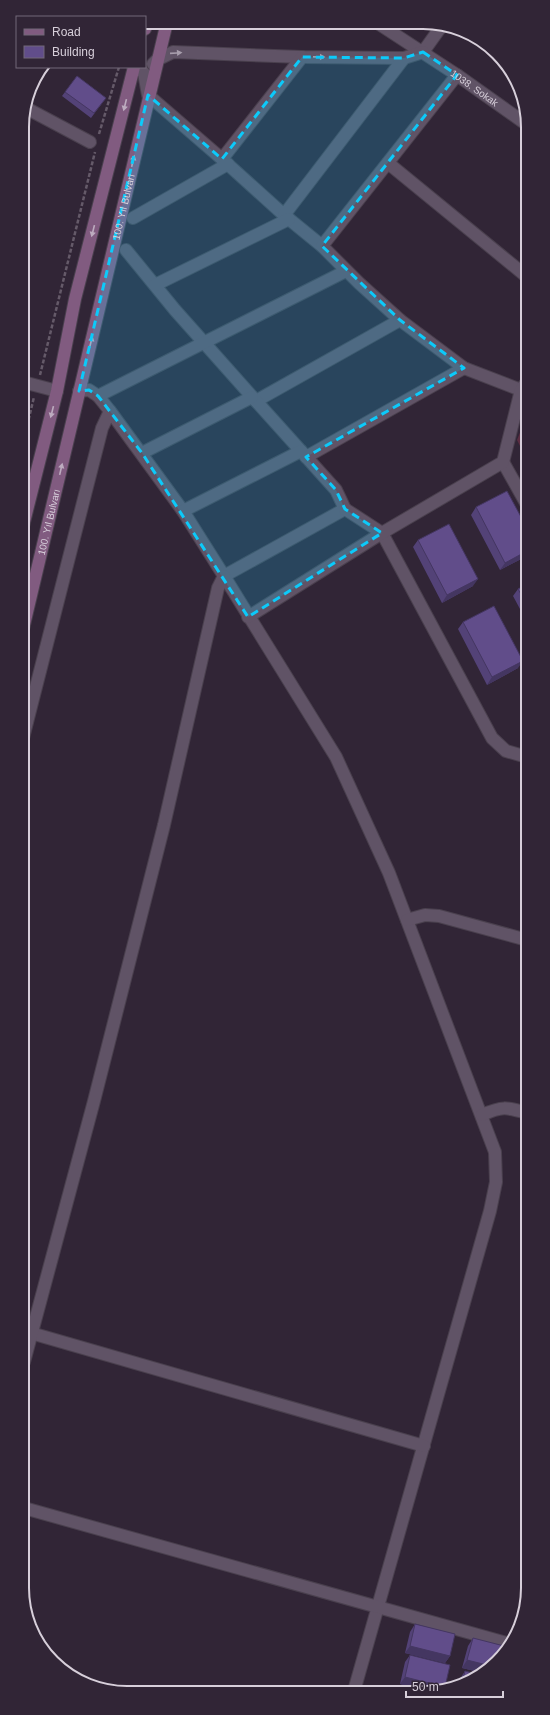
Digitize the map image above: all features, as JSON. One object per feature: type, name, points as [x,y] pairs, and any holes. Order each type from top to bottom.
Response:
[{"type":"main road","name":"100. Yıl Bulvarı","points":[[29,604],[164,29]]},
{"type":"main road","points":[[29,502],[57,390],[75,300],[138,69]]},
{"type":"main road","points":[[57,390],[79,391]]},
{"type":"street","name":"1038. Sokak","points":[[387,29],[458,75],[521,120]]},
{"type":"street","points":[[146,65],[173,52],[404,58],[423,52],[438,30]]},
{"type":"street","points":[[133,218],[225,161],[302,56]]},
{"type":"street","points":[[155,285],[286,217],[404,58]]},
{"type":"street","points":[[138,69],[148,95],[225,161],[286,217],[322,246],[400,320],[464,368],[521,387]]},
{"type":"street","points":[[322,246],[458,75]]},
{"type":"street","points":[[31,110],[95,142]]},
{"type":"street","points":[[388,163],[521,272]]},
{"type":"street","points":[[126,250],[204,343],[336,490],[346,510],[382,533],[492,738],[506,751],[521,755]]},
{"type":"street","points":[[98,396],[346,270]]},
{"type":"street","points":[[142,453],[254,399],[400,320]]},
{"type":"street","points":[[182,511],[304,454],[464,368]]},
{"type":"street","points":[[29,384],[57,390]]},
{"type":"street","points":[[79,391],[89,390],[98,396],[142,453],[224,576],[336,757],[389,873],[495,1152],[496,1167],[494,1197],[355,1686]]},
{"type":"street","points":[[248,616],[382,533],[503,462],[521,401]]},
{"type":"street","points":[[29,714],[94,457],[102,428],[110,411]]},
{"type":"street","points":[[503,462],[521,494]]},
{"type":"street","points":[[29,1325],[94,1102],[164,824],[218,588],[224,576],[346,510]]},
{"type":"street","points":[[407,920],[425,915],[439,916],[521,938]]},
{"type":"street","points":[[482,1115],[497,1108],[509,1108],[521,1111]]},
{"type":"street","points":[[29,1333],[424,1446]]},
{"type":"street","points":[[29,1509],[504,1642]]},
{"type":"path","points":[[41,372],[95,142],[120,68]]},
{"type":"path","points":[[29,418],[34,397]]},
{"type":"highlighted area","points":[[423,52],[457,75],[322,246],[400,320],[464,368],[306,457],[336,490],[345,509],[382,533],[248,617],[142,453],[98,396],[89,390],[79,391],[148,95],[222,159],[302,57],[404,58]]},
{"type":"shaded area","points":[[521,430],[521,448],[517,440]]},
{"type":"building","points":[[77,76],[106,98],[94,113],[65,92]]},
{"type":"building","points":[[507,491],[521,517],[521,554],[505,563],[476,507]]},
{"type":"building","points":[[449,524],[478,579],[447,595],[418,540]]},
{"type":"building","points":[[521,587],[521,594],[518,589]]},
{"type":"building","points":[[494,606],[521,657],[521,662],[492,677],[463,622]]},
{"type":"building","points":[[415,1624],[455,1634],[450,1656],[410,1646]]},
{"type":"building","points":[[473,1638],[502,1645],[484,1664],[467,1660]]},
{"type":"building","points":[[410,1655],[450,1665],[446,1683],[436,1685],[405,1677]]},
{"type":"building","points":[[465,1671],[472,1673],[472,1673],[464,1677]]}]
